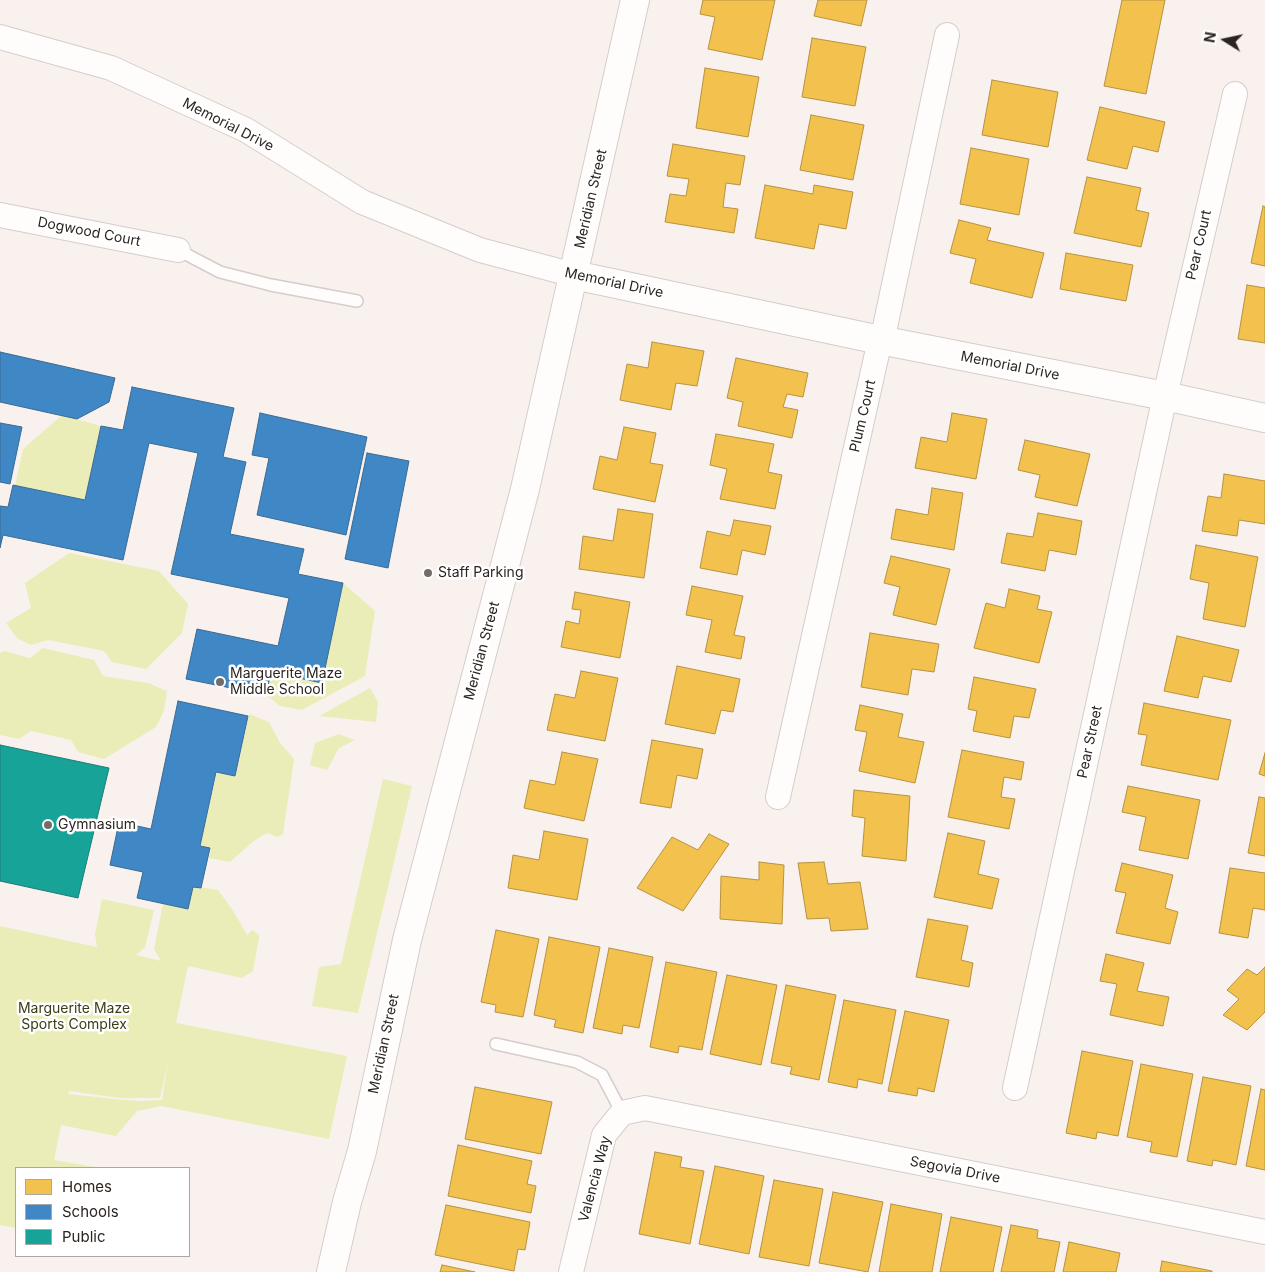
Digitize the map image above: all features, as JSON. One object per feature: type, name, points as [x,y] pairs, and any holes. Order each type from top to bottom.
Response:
[{"type":"street","name":"Meridian Street","points":[[331,1272],[347,1202],[362,1151],[407,940],[525,489],[635,0]]},
{"type":"street","name":"Plum Court","points":[[778,797],[880,340],[885,327],[947,35]]},
{"type":"street","name":"Memorial Drive","points":[[0,37],[111,68],[246,130],[362,202],[480,250],[574,275],[880,340],[1165,396],[1265,418]]},
{"type":"street","name":"Pear Court","points":[[1165,396],[1235,94]]},
{"type":"street","name":"Dogwood Court","points":[[0,214],[178,250]]},
{"type":"street","name":"Pear Street","points":[[1015,1088],[1165,396]]},
{"type":"street","name":"Segovia Drive","points":[[622,1113],[645,1108],[1265,1232]]},
{"type":"street","name":"Valencia Way","points":[[571,1272],[604,1135],[622,1113]]},
{"type":"lane","points":[[178,250],[220,272],[271,285],[357,301]]},
{"type":"lane","points":[[496,1044],[577,1062],[602,1075],[622,1113]]},
{"type":"green space","points":[[62,415],[101,426],[85,500],[15,485],[23,449]]},
{"type":"green space","points":[[69,553],[159,571],[188,604],[182,633],[146,669],[112,662],[104,651],[48,640],[31,645],[17,638],[6,623],[31,608],[25,583]]},
{"type":"green space","points":[[343,583],[375,611],[365,676],[302,710],[280,706],[266,695],[271,672],[322,682]]},
{"type":"green space","points":[[43,648],[94,660],[103,676],[148,683],[167,691],[164,711],[156,727],[104,759],[78,752],[71,740],[31,731],[19,739],[0,735],[0,653],[4,651],[30,658]]},
{"type":"green space","points":[[370,688],[378,702],[376,722],[319,716]]},
{"type":"green space","points":[[249,714],[269,722],[280,743],[294,759],[283,834],[277,837],[267,833],[255,840],[230,862],[209,858],[211,849],[200,847],[217,772],[236,776]]},
{"type":"green space","points":[[339,734],[355,740],[339,748],[327,770],[310,765],[315,743]]},
{"type":"green space","points":[[383,779],[412,786],[358,1013],[312,1006],[319,967],[341,964]]},
{"type":"green space","name":"Marguerite Maze Sports Complex","points":[[193,886],[218,890],[247,935],[252,930],[259,935],[253,971],[242,978],[188,966],[176,1023],[347,1056],[329,1139],[161,1106],[137,1111],[116,1136],[61,1125],[54,1160],[95,1167],[15,1167],[15,1228],[0,1225],[0,926],[97,947],[95,934],[102,899],[154,910],[145,947],[136,955],[161,961],[154,949],[163,904],[188,909]],"holes":[[[168,1062],[162,1100],[139,1101],[68,1094],[69,1091],[120,1098],[160,1098]]]},
{"type":"building: Homes","points":[[703,0],[775,0],[762,60],[708,49],[715,17],[700,14]]},
{"type":"building: Homes","points":[[818,0],[867,0],[861,26],[814,16]]},
{"type":"building: Homes","points":[[1122,0],[1165,0],[1146,94],[1104,86]]},
{"type":"building: Homes","points":[[812,38],[866,47],[855,106],[802,97]]},
{"type":"building: Homes","points":[[705,68],[759,77],[748,137],[696,128]]},
{"type":"building: Homes","points":[[992,80],[1058,92],[1048,147],[982,135]]},
{"type":"building: Homes","points":[[1100,107],[1165,122],[1158,152],[1133,146],[1127,169],[1087,160]]},
{"type":"building: Homes","points":[[811,115],[864,125],[853,180],[800,170]]},
{"type":"building: Homes","points":[[673,144],[745,156],[740,185],[726,183],[723,207],[738,209],[734,233],[665,222],[670,194],[686,196],[689,179],[667,176]]},
{"type":"building: Homes","points":[[971,148],[1029,159],[1019,215],[960,204]]},
{"type":"building: Homes","points":[[1087,177],[1141,188],[1136,210],[1149,213],[1141,247],[1074,233]]},
{"type":"building: Homes","points":[[765,185],[813,194],[814,185],[853,192],[846,229],[819,224],[814,249],[755,238]]},
{"type":"building: Homes","points":[[1263,206],[1265,207],[1265,266],[1251,263]]},
{"type":"building: Homes","points":[[959,220],[991,228],[987,240],[1044,253],[1032,298],[970,283],[976,259],[950,253]]},
{"type":"building: Homes","points":[[1066,253],[1133,265],[1126,301],[1060,289]]},
{"type":"building: Homes","points":[[1247,285],[1265,288],[1265,343],[1238,339]]},
{"type":"building: Homes","points":[[652,342],[704,351],[697,386],[676,383],[671,410],[620,400],[627,364],[648,368]]},
{"type":"building: Homes","points":[[736,358],[808,373],[803,397],[787,394],[783,407],[798,410],[792,438],[738,426],[743,402],[727,398]]},
{"type":"building: Homes","points":[[952,413],[987,419],[976,479],[915,468],[921,437],[947,442]]},
{"type":"building: Homes","points":[[624,427],[656,433],[650,463],[663,465],[655,502],[593,489],[600,456],[617,460]]},
{"type":"building: Homes","points":[[716,434],[774,444],[768,472],[782,475],[775,509],[720,499],[727,469],[710,465]]},
{"type":"building: Homes","points":[[1025,440],[1090,454],[1077,506],[1035,497],[1040,475],[1018,470]]},
{"type":"building: Homes","points":[[1224,474],[1265,481],[1265,524],[1239,520],[1237,536],[1202,531],[1208,496],[1221,498]]},
{"type":"building: Homes","points":[[932,488],[963,493],[954,550],[891,539],[896,509],[928,515]]},
{"type":"building: Homes","points":[[618,509],[653,514],[644,578],[579,569],[583,536],[613,541]]},
{"type":"building: Homes","points":[[1038,513],[1082,521],[1076,555],[1049,550],[1045,571],[1001,563],[1007,533],[1033,537]]},
{"type":"building: Homes","points":[[734,520],[771,526],[765,555],[742,550],[737,575],[700,568],[707,531],[730,536]]},
{"type":"building: Homes","points":[[1196,545],[1258,557],[1245,627],[1203,619],[1209,583],[1190,579]]},
{"type":"building: Homes","points":[[891,556],[950,569],[936,625],[893,615],[900,587],[884,583]]},
{"type":"building: Homes","points":[[692,586],[743,596],[734,635],[745,637],[741,659],[705,652],[712,620],[686,615]]},
{"type":"building: Homes","points":[[1009,589],[1040,596],[1037,609],[1052,612],[1039,663],[974,648],[986,603],[1005,608]]},
{"type":"building: Homes","points":[[575,592],[630,602],[620,658],[561,647],[566,621],[579,624],[581,610],[572,609]]},
{"type":"building: Homes","points":[[870,633],[939,644],[934,672],[912,669],[908,695],[861,687]]},
{"type":"building: Homes","points":[[1177,636],[1239,650],[1231,682],[1203,676],[1198,698],[1164,691]]},
{"type":"building: Homes","points":[[677,666],[740,679],[733,712],[721,710],[715,734],[665,724]]},
{"type":"building: Homes","points":[[581,671],[618,678],[605,741],[547,730],[555,694],[575,698]]},
{"type":"building: Homes","points":[[974,677],[1036,689],[1029,718],[1014,716],[1010,738],[973,731],[977,711],[968,709]]},
{"type":"building: Homes","points":[[1144,703],[1231,720],[1218,780],[1141,765],[1147,735],[1138,734]]},
{"type":"building: Homes","points":[[860,705],[903,714],[898,737],[924,742],[915,783],[859,771],[867,732],[855,730]]},
{"type":"building: Homes","points":[[652,740],[703,749],[697,779],[677,775],[671,808],[640,803]]},
{"type":"building: Homes","points":[[962,750],[1024,762],[1021,780],[1004,777],[1001,797],[1015,799],[1009,829],[948,817]]},
{"type":"building: Homes","points":[[562,752],[598,759],[584,821],[524,808],[530,780],[555,785]]},
{"type":"building: Homes","points":[[1265,753],[1265,776],[1259,774]]},
{"type":"building: Homes","points":[[1128,786],[1200,800],[1188,859],[1139,850],[1146,817],[1122,812]]},
{"type":"building: Homes","points":[[854,790],[910,796],[906,861],[862,856],[865,818],[852,816]]},
{"type":"building: Homes","points":[[1259,797],[1265,798],[1265,856],[1248,853]]},
{"type":"building: Homes","points":[[544,831],[588,839],[577,900],[508,888],[513,855],[539,860]]},
{"type":"building: Homes","points":[[948,833],[985,841],[978,874],[999,879],[992,909],[934,897]]},
{"type":"building: Homes","points":[[709,834],[729,844],[683,911],[637,888],[672,837],[698,850]]},
{"type":"building: Homes","points":[[759,862],[784,865],[782,924],[720,919],[721,876],[759,880]]},
{"type":"building: Homes","points":[[824,862],[828,884],[860,882],[868,929],[831,931],[829,918],[807,919],[798,863]]},
{"type":"building: Homes","points":[[1122,863],[1173,875],[1165,908],[1178,912],[1170,944],[1116,933],[1126,893],[1115,891]]},
{"type":"building: Homes","points":[[1230,868],[1265,873],[1265,910],[1253,908],[1248,938],[1219,933]]},
{"type":"building: Homes","points":[[928,919],[968,926],[961,960],[973,963],[969,987],[916,977]]},
{"type":"building: Homes","points":[[496,930],[539,939],[523,1017],[495,1012],[496,1005],[481,1002]]},
{"type":"building: Homes","points":[[549,937],[600,947],[583,1033],[554,1027],[556,1020],[534,1015]]},
{"type":"building: Homes","points":[[609,948],[653,957],[639,1028],[623,1025],[622,1034],[593,1028]]},
{"type":"building: Homes","points":[[1106,954],[1144,963],[1137,991],[1169,997],[1163,1026],[1110,1015],[1117,984],[1100,981]]},
{"type":"building: Homes","points":[[666,962],[717,972],[702,1050],[679,1046],[678,1053],[650,1047]]},
{"type":"building: Homes","points":[[1265,967],[1265,1012],[1247,1030],[1223,1015],[1239,999],[1227,990],[1247,969],[1257,975]]},
{"type":"building: Homes","points":[[727,975],[777,985],[761,1065],[710,1054]]},
{"type":"building: Homes","points":[[786,985],[836,995],[819,1080],[790,1074],[792,1067],[771,1063]]},
{"type":"building: Homes","points":[[844,1000],[896,1010],[882,1084],[858,1079],[857,1088],[828,1082]]},
{"type":"building: Homes","points":[[905,1011],[949,1020],[934,1092],[918,1088],[917,1096],[888,1091]]},
{"type":"building: Homes","points":[[1082,1051],[1133,1061],[1118,1136],[1097,1132],[1096,1139],[1066,1133]]},
{"type":"building: Homes","points":[[1141,1064],[1193,1074],[1177,1157],[1150,1152],[1152,1142],[1127,1137]]},
{"type":"building: Homes","points":[[1203,1077],[1251,1086],[1236,1165],[1213,1160],[1212,1166],[1187,1161]]},
{"type":"building: Homes","points":[[475,1087],[552,1102],[541,1154],[465,1139]]},
{"type":"building: Homes","points":[[1261,1089],[1265,1090],[1265,1170],[1246,1166]]},
{"type":"building: Homes","points":[[458,1145],[532,1161],[527,1184],[536,1186],[531,1213],[448,1196]]},
{"type":"building: Homes","points":[[655,1152],[682,1157],[680,1167],[704,1171],[690,1244],[639,1234]]},
{"type":"building: Homes","points":[[715,1166],[764,1176],[749,1254],[699,1244]]},
{"type":"building: Homes","points":[[774,1180],[823,1189],[809,1266],[759,1257]]},
{"type":"building: Homes","points":[[833,1192],[883,1202],[868,1272],[819,1263]]},
{"type":"building: Homes","points":[[891,1204],[942,1214],[932,1272],[879,1272]]},
{"type":"building: Homes","points":[[446,1205],[530,1222],[525,1250],[518,1249],[514,1271],[435,1255]]},
{"type":"building: Homes","points":[[951,1217],[1002,1227],[993,1272],[940,1272]]},
{"type":"building: Homes","points":[[1011,1225],[1038,1230],[1037,1238],[1060,1242],[1054,1272],[1001,1272]]},
{"type":"building: Homes","points":[[1069,1242],[1120,1253],[1116,1272],[1063,1272]]},
{"type":"building: Homes","points":[[1162,1261],[1212,1271],[1212,1272],[1160,1272]]},
{"type":"building: Homes","points":[[442,1265],[475,1272],[440,1272]]},
{"type":"building: Schools","points":[[0,352],[115,378],[109,402],[77,419],[0,402]]},
{"type":"building: Schools","points":[[132,387],[234,408],[223,457],[246,462],[230,534],[304,549],[298,574],[343,583],[322,683],[271,672],[266,695],[186,679],[197,629],[278,646],[289,598],[171,574],[198,453],[149,443],[123,560],[3,535],[0,548],[0,506],[8,507],[13,485],[85,500],[101,426],[123,430]]},
{"type":"building: Schools","points":[[260,413],[367,437],[346,535],[257,515],[269,458],[252,455]]},
{"type":"building: Schools","points":[[0,423],[22,427],[10,484],[0,482]]},
{"type":"building: Schools","points":[[367,453],[409,461],[388,568],[345,559]]},
{"type":"building: Schools","points":[[178,701],[248,716],[235,776],[216,772],[200,846],[210,848],[201,888],[193,887],[188,909],[137,898],[143,872],[110,865],[119,822],[151,829]]},
{"type":"building: Public","name":"Gymnasium","points":[[0,745],[109,768],[78,898],[0,881]]},
{"type":"place","name":"Staff Parking","points":[[428,573]]},
{"type":"place","name":"Marguerite Maze Middle School","points":[[220,682]]},
{"type":"place","name":"Gymnasium","points":[[48,825]]}]
